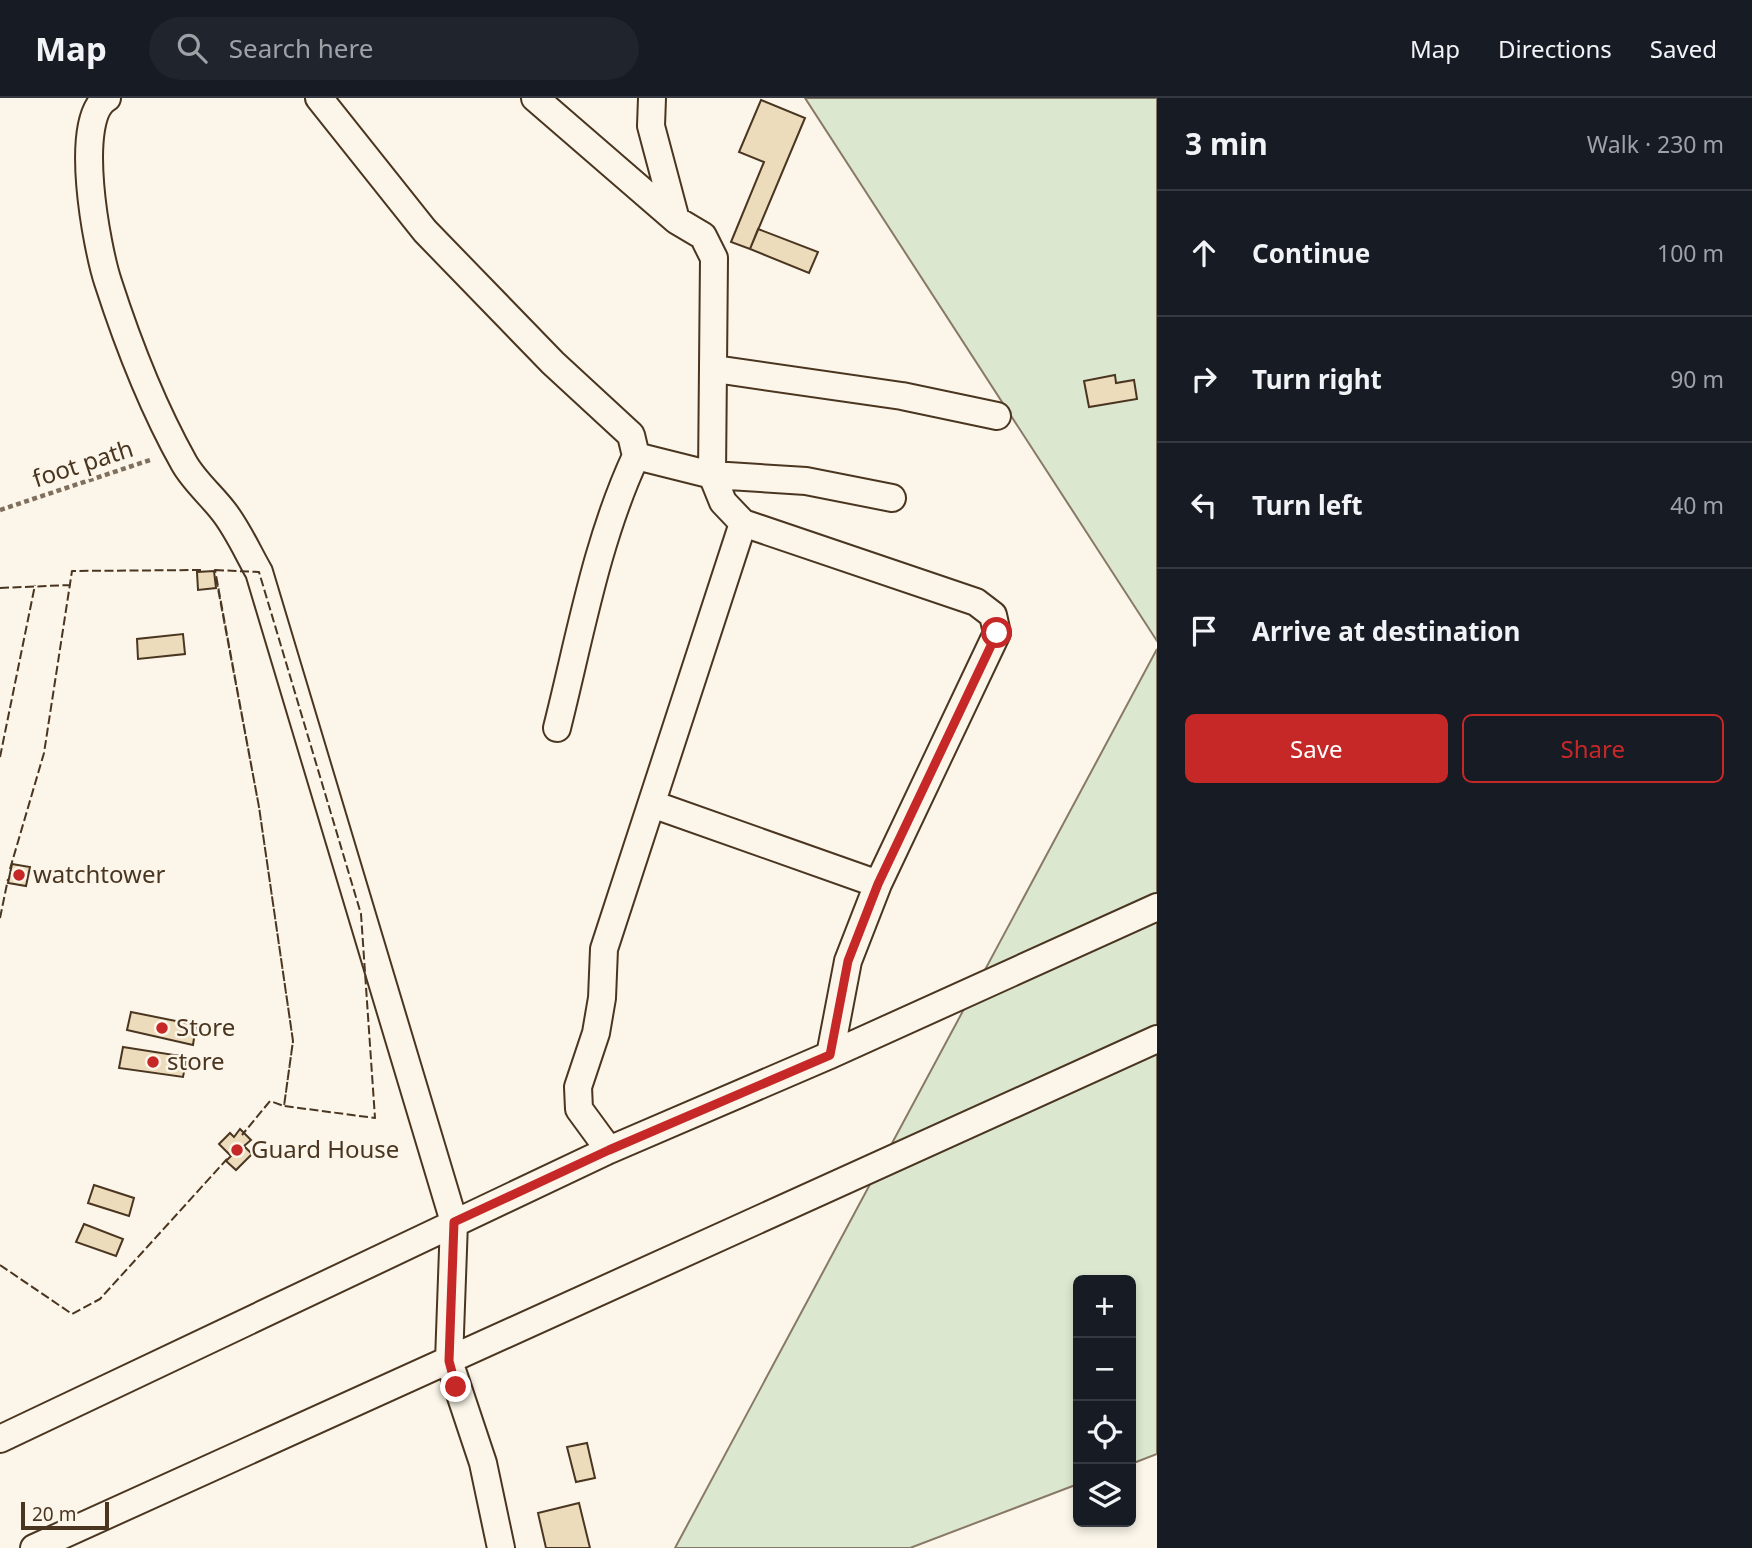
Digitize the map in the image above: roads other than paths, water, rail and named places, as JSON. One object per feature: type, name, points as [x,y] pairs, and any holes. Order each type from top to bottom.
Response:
[{"type":"street","points":[[107,98],[102,101],[91,125],[87,159],[107,279],[140,372],[185,466],[226,514],[259,572],[454,1222],[449,1361],[484,1463],[501,1548]]},
{"type":"street","points":[[319,98],[425,231],[553,363],[631,435],[636,456],[604,538],[557,728]]},
{"type":"street","points":[[535,98],[676,220],[703,236],[714,258],[712,475],[723,502],[743,523],[976,602],[993,615],[997,633],[878,884],[848,961],[830,1055]]},
{"type":"street","points":[[652,98],[651,125],[676,220]]},
{"type":"street","points":[[715,369],[902,396],[997,416]]},
{"type":"street","points":[[636,456],[712,475],[806,481],[892,498]]},
{"type":"street","points":[[609,1150],[579,1109],[578,1087],[596,1033],[602,998],[604,948],[743,523]]},
{"type":"street","points":[[652,804],[878,884]]},
{"type":"street","points":[[0,1439],[609,1150],[830,1055],[1157,907]]},
{"type":"street","points":[[34,1548],[1157,1039]]},
{"type":"place","name":"watchtower","points":[[19,875]]},
{"type":"place","name":"Store","points":[[162,1028]]},
{"type":"place","name":"store","points":[[153,1062]]},
{"type":"place","name":"Guard House","points":[[237,1150]]}]
